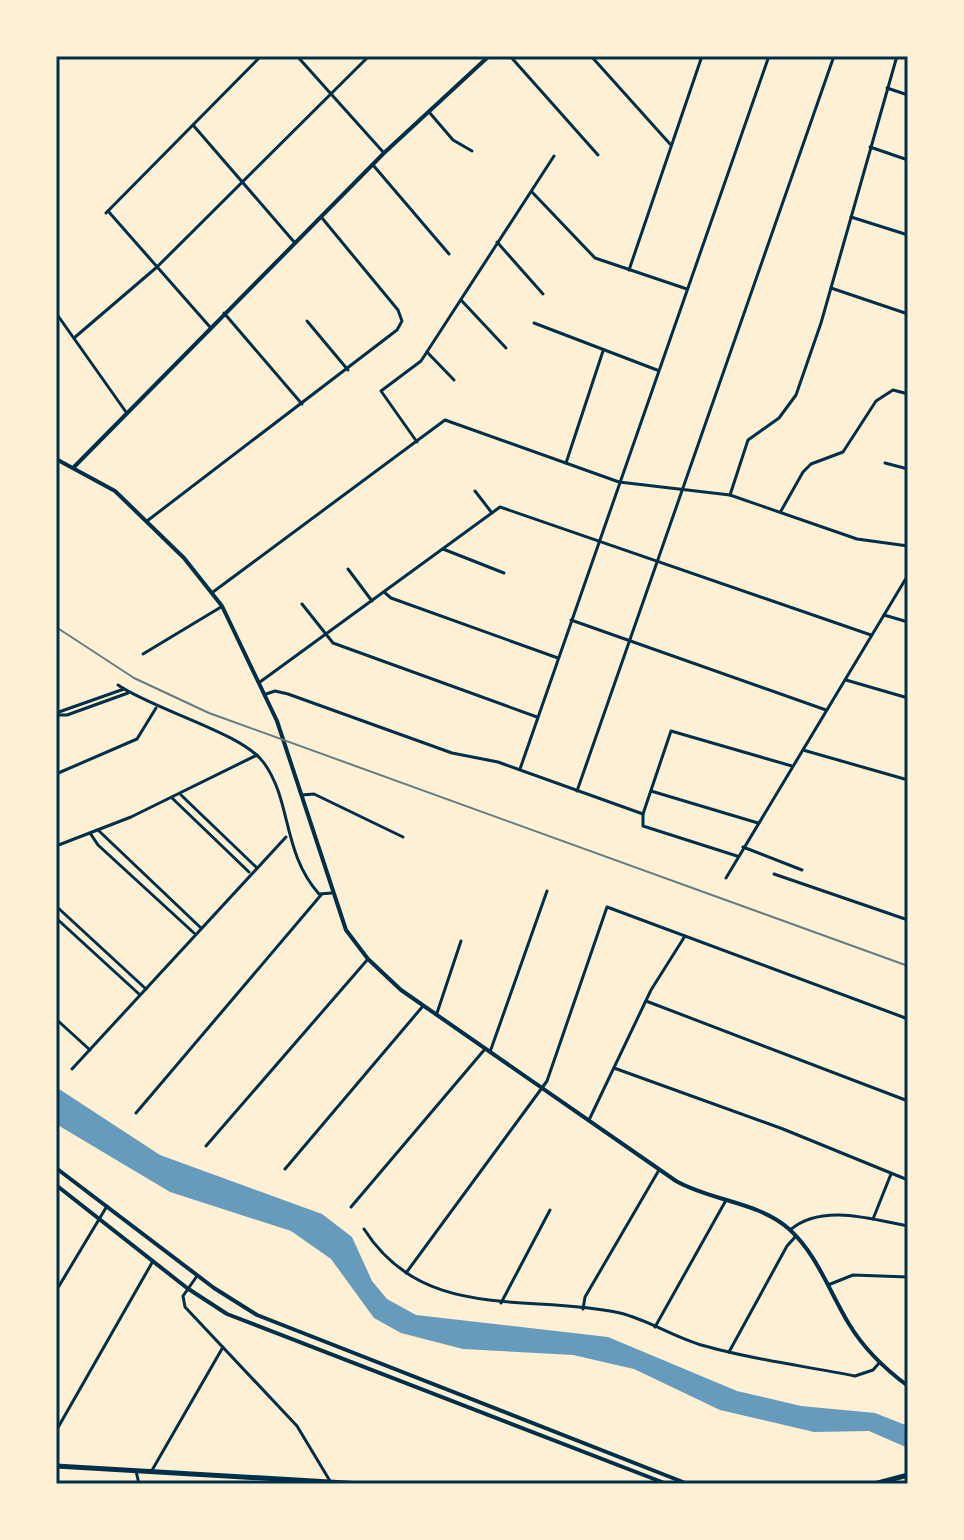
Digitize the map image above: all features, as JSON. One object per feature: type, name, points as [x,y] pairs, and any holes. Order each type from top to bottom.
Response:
[{"type":"highway","points":[[56,1466],[278,1482],[363,1484]]},
{"type":"highway","points":[[874,1484],[908,1475]]},
{"type":"highway","points":[[790,1484],[827,1484]]},
{"type":"main road","points":[[74,467],[384,153],[489,56]]},
{"type":"main road","points":[[56,459],[111,487],[147,521],[213,592],[222,606],[280,728],[346,930],[368,959],[435,1015],[659,1170],[692,1190],[763,1213],[790,1230],[828,1285],[854,1332],[880,1362],[908,1386]]},
{"type":"main road","points":[[56,1168],[198,1276],[269,1320],[688,1484]]},
{"type":"main road","points":[[56,1185],[187,1288],[238,1320],[667,1484]]},
{"type":"main road","points":[[395,1380],[399,1371]]},
{"type":"street","points":[[210,327],[107,212],[261,56]]},
{"type":"street","points":[[297,56],[384,153]]},
{"type":"street","points":[[74,338],[157,267],[369,56]]},
{"type":"street","points":[[510,56],[598,155]]},
{"type":"street","points":[[591,56],[670,144]]},
{"type":"street","points":[[629,270],[702,56]]},
{"type":"street","points":[[520,769],[769,56]]},
{"type":"street","points":[[577,791],[834,56]]},
{"type":"street","points":[[730,495],[748,440],[779,418],[796,395],[831,288],[897,56]]},
{"type":"street","points":[[887,88],[908,95]]},
{"type":"street","points":[[429,112],[453,140],[472,151]]},
{"type":"street","points":[[193,125],[295,243]]},
{"type":"street","points":[[870,147],[908,160]]},
{"type":"street","points":[[417,442],[381,391],[421,361],[554,156]]},
{"type":"street","points":[[373,165],[449,254]]},
{"type":"street","points":[[531,191],[595,258],[687,289]]},
{"type":"street","points":[[851,217],[908,235]]},
{"type":"street","points":[[147,521],[381,345],[402,321],[388,296],[322,218]]},
{"type":"street","points":[[497,242],[543,294]]},
{"type":"street","points":[[831,288],[908,314]]},
{"type":"street","points":[[461,300],[506,348]]},
{"type":"street","points":[[56,313],[126,412]]},
{"type":"street","points":[[224,313],[302,404]]},
{"type":"street","points":[[307,321],[348,370]]},
{"type":"street","points":[[534,323],[657,370]]},
{"type":"street","points":[[566,463],[603,351]]},
{"type":"street","points":[[427,352],[454,380]]},
{"type":"street","points":[[781,511],[803,472],[811,464],[843,452],[876,401],[893,390],[908,394]]},
{"type":"street","points":[[213,592],[445,420],[619,482],[730,495],[857,539],[908,546]]},
{"type":"street","points":[[885,463],[908,469]]},
{"type":"street","points":[[475,491],[492,513]]},
{"type":"street","points":[[260,682],[500,507],[871,635]]},
{"type":"street","points":[[443,549],[504,573]]},
{"type":"street","points":[[348,569],[372,601]]},
{"type":"street","points":[[726,878],[908,575]]},
{"type":"street","points":[[384,592],[391,598],[558,658]]},
{"type":"street","points":[[302,604],[325,636],[337,645],[537,717]]},
{"type":"street","points":[[143,654],[222,606]]},
{"type":"street","points":[[884,615],[908,622]]},
{"type":"street","points":[[571,620],[826,710]]},
{"type":"street","points":[[845,679],[908,698]]},
{"type":"street","points":[[118,685],[156,708],[240,744],[257,755],[277,789],[288,837],[305,873],[321,895]]},
{"type":"street","points":[[56,714],[124,689]]},
{"type":"street","points":[[266,694],[275,691],[288,694],[452,753],[520,769],[643,814]]},
{"type":"street","points":[[56,714],[67,715],[129,693]]},
{"type":"street","points":[[56,774],[140,737],[156,708]]},
{"type":"street","points":[[737,856],[646,829],[642,823],[671,731],[792,766]]},
{"type":"street","points":[[803,750],[908,780]]},
{"type":"street","points":[[56,846],[172,798],[257,755]]},
{"type":"street","points":[[651,791],[758,823]]},
{"type":"street","points":[[180,794],[256,867]]},
{"type":"street","points":[[302,795],[314,794],[403,837]]},
{"type":"street","points":[[172,798],[250,873]]},
{"type":"street","points":[[98,830],[201,928]]},
{"type":"street","points":[[90,833],[98,845],[195,934]]},
{"type":"street","points":[[72,1069],[250,873],[288,837]]},
{"type":"street","points":[[743,847],[802,870]]},
{"type":"street","points":[[774,874],[908,920]]},
{"type":"street","points":[[351,1207],[488,1050],[547,891]]},
{"type":"street","points":[[136,1113],[321,895],[334,893]]},
{"type":"street","points":[[56,906],[146,989]]},
{"type":"street","points":[[406,1273],[543,1089],[607,907],[908,1019]]},
{"type":"street","points":[[56,918],[140,995]]},
{"type":"street","points":[[589,1120],[646,1001],[685,936]]},
{"type":"street","points":[[435,1015],[461,941]]},
{"type":"street","points":[[206,1146],[368,959]]},
{"type":"street","points":[[646,1001],[908,1101]]},
{"type":"street","points":[[285,1169],[423,1006]]},
{"type":"street","points":[[56,1019],[90,1050]]},
{"type":"street","points":[[614,1068],[783,1129],[908,1180]]},
{"type":"street","points":[[583,1309],[585,1297],[659,1170]]},
{"type":"street","points":[[873,1219],[891,1174]]},
{"type":"street","points":[[655,1327],[725,1202]]},
{"type":"street","points":[[56,1291],[107,1206]]},
{"type":"street","points":[[501,1303],[550,1210]]},
{"type":"street","points":[[790,1230],[824,1215],[908,1226]]},
{"type":"street","points":[[364,1229],[377,1247],[406,1273],[450,1293],[501,1303],[625,1315],[696,1344],[855,1376],[873,1370],[880,1362]]},
{"type":"street","points":[[729,1352],[787,1246],[796,1236]]},
{"type":"street","points":[[56,1431],[153,1261]]},
{"type":"street","points":[[828,1285],[853,1275],[908,1277]]},
{"type":"street","points":[[198,1276],[182,1298],[185,1307],[297,1426],[331,1483]]},
{"type":"street","points":[[151,1472],[223,1347]]},
{"type":"street","points":[[136,1471],[139,1484]]},
{"type":"water","points":[[56,1087],[160,1155],[322,1214],[352,1237],[372,1281],[387,1299],[416,1315],[608,1337],[737,1391],[801,1406],[875,1413],[908,1426],[908,1448],[869,1431],[814,1432],[720,1410],[634,1369],[573,1355],[463,1349],[401,1333],[374,1318],[331,1259],[291,1231],[170,1192],[56,1124]]},
{"type":"railway","points":[[56,627],[134,678],[209,713],[908,966]]}]
